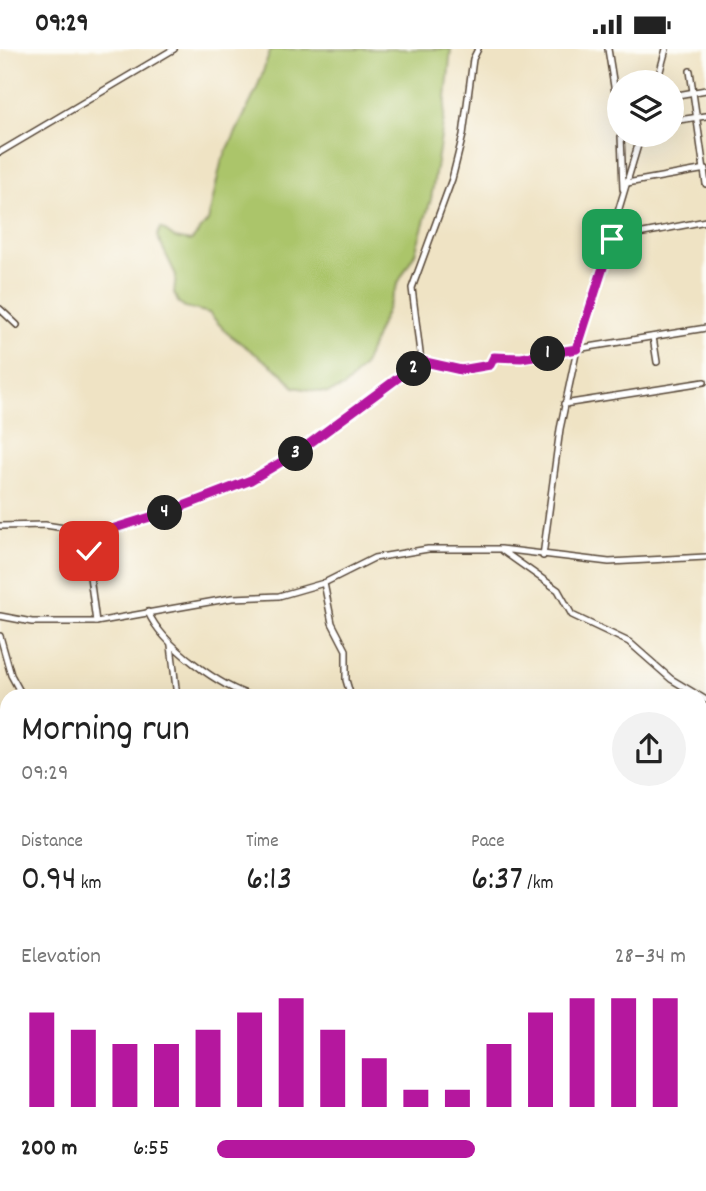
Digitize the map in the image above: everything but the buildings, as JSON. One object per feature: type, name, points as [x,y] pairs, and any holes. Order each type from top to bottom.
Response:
[{"type":"street","points":[[0,152],[174,49]]},
{"type":"street","points":[[421,361],[412,288],[452,179],[463,135],[473,59],[478,49]]},
{"type":"street","points":[[608,49],[611,70]]},
{"type":"street","points":[[660,70],[666,49]]},
{"type":"street","points":[[690,71],[706,184]]},
{"type":"street","points":[[684,94],[706,90]]},
{"type":"street","points":[[684,119],[706,116]]},
{"type":"street","points":[[621,147],[622,199]]},
{"type":"street","points":[[543,557],[564,404],[577,349],[637,147]]},
{"type":"street","points":[[626,183],[704,169]]},
{"type":"street","points":[[612,239],[706,221]]},
{"type":"street","points":[[0,309],[17,325]]},
{"type":"street","points":[[0,526],[45,525],[105,531],[173,510],[251,480],[298,452],[421,361],[461,370],[490,365],[494,357],[521,358],[706,328]]},
{"type":"street","points":[[653,337],[657,362]]},
{"type":"street","points":[[564,404],[704,382]]},
{"type":"street","points":[[84,531],[96,622]]},
{"type":"street","points":[[0,615],[32,622],[96,622],[212,604],[233,598],[279,596],[324,583],[374,558],[428,549],[500,549],[543,557],[644,563],[706,558]]},
{"type":"street","points":[[500,549],[558,590],[572,615],[629,642],[671,678],[688,689]]},
{"type":"street","points":[[324,583],[332,624],[346,650],[349,689]]},
{"type":"street","points":[[148,612],[154,625],[171,645],[231,689]]},
{"type":"street","points":[[0,636],[11,674],[19,689]]},
{"type":"street","points":[[171,645],[176,689]]},
{"type":"green space","points":[[271,49],[451,49],[444,118],[431,199],[415,253],[398,283],[363,367],[344,387],[328,393],[294,387],[283,374],[227,333],[209,313],[185,307],[178,302],[174,293],[176,275],[157,236],[161,228],[175,238],[191,241],[208,221],[221,163],[256,91]]},
{"type":"route","points":[[89,551],[84,531],[105,531],[173,510],[251,480],[298,452],[391,387],[421,361],[461,370],[490,365],[494,357],[521,358],[577,349],[612,239]]}]
